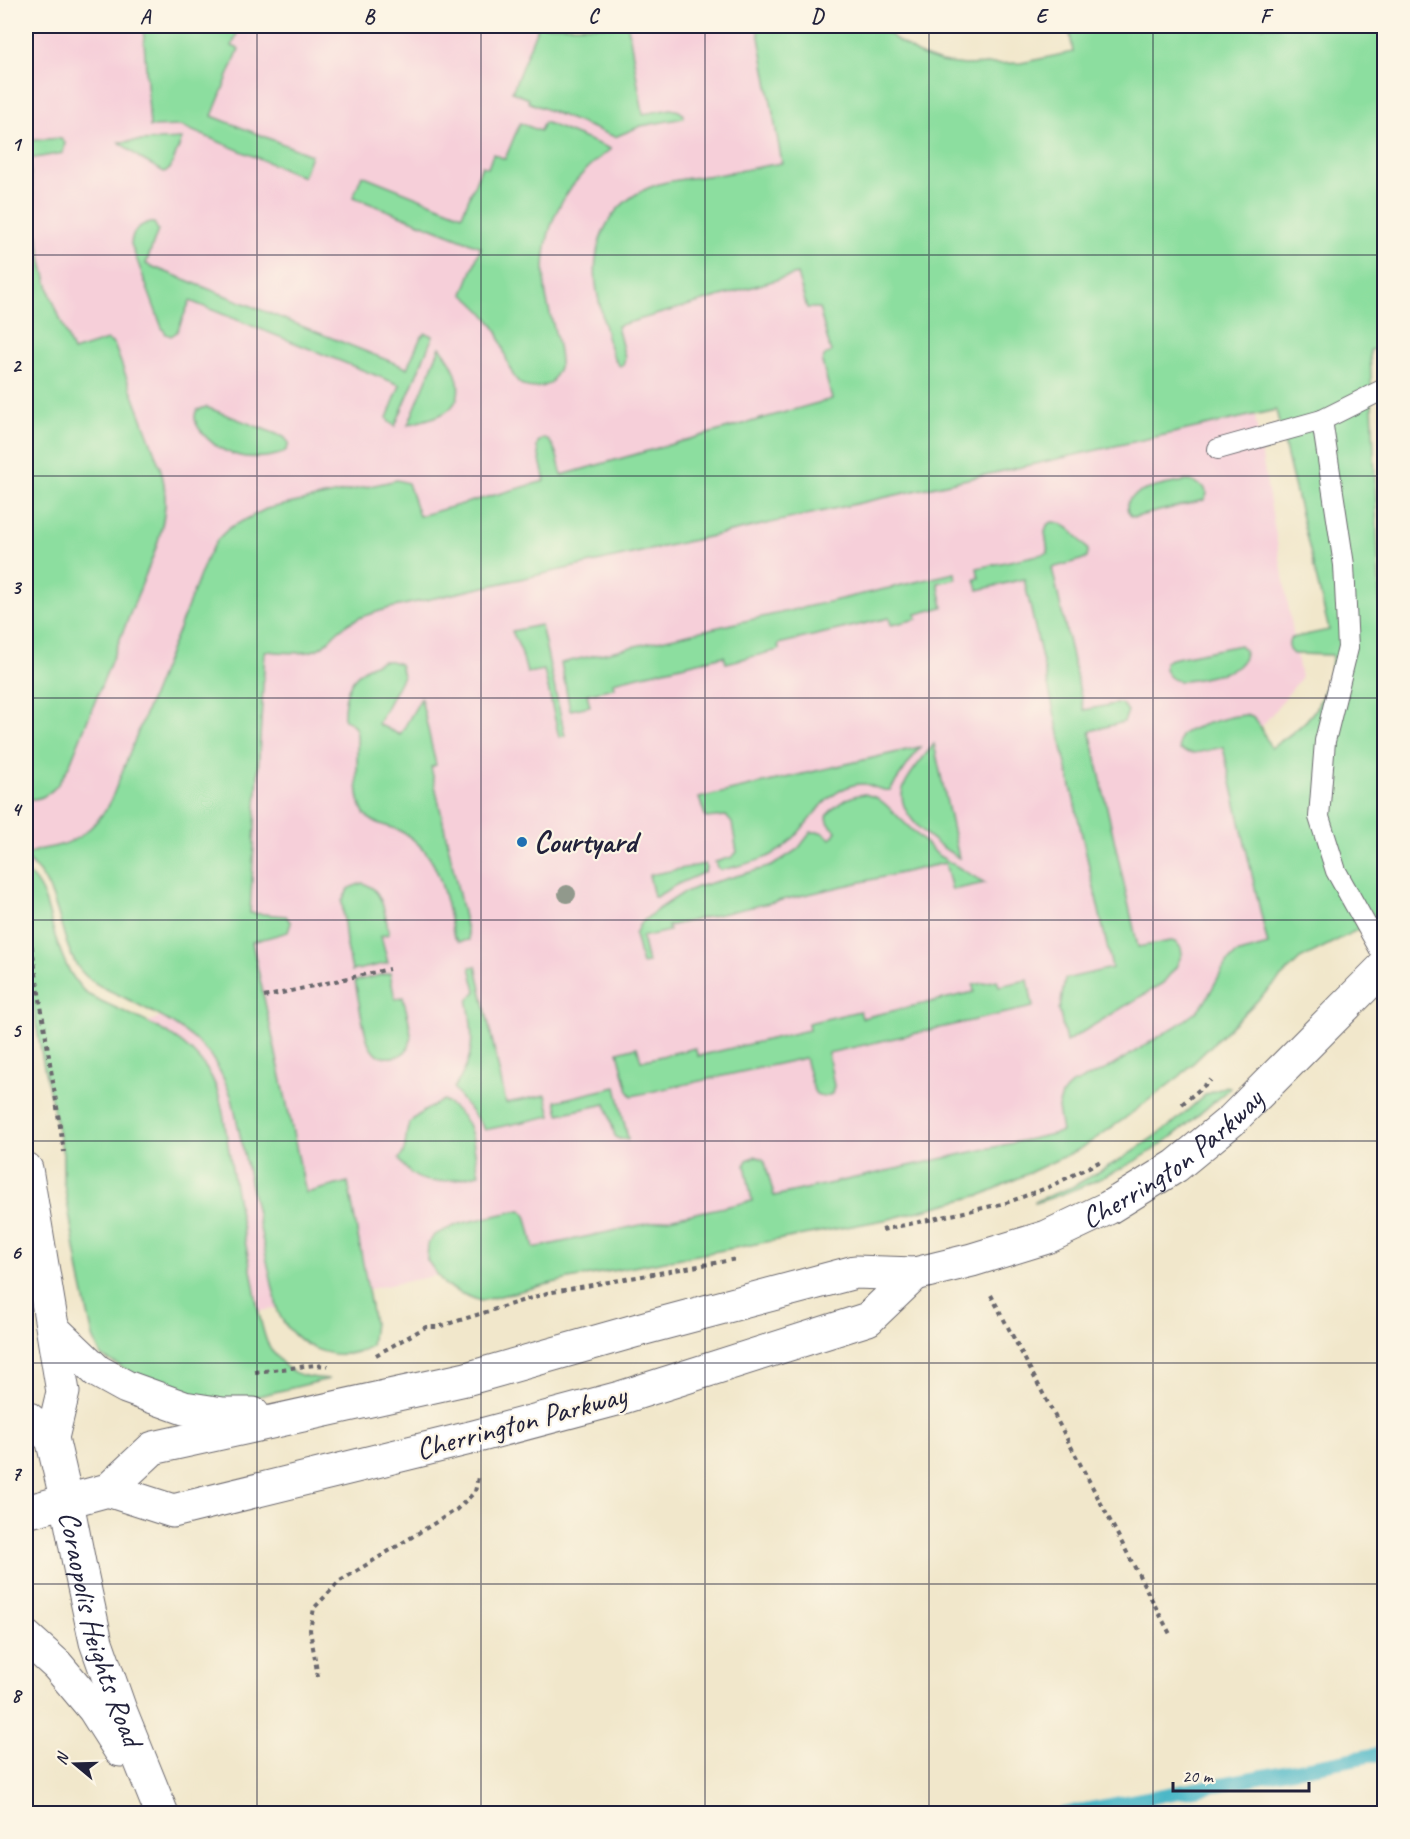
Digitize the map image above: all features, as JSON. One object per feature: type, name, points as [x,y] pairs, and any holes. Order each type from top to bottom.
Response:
[{"type":"main road","name":"Cherrington Parkway","points":[[26,1512],[108,1490],[153,1448],[465,1379],[855,1272],[915,1274],[972,1260],[1047,1237],[1107,1208],[1176,1166],[1232,1120],[1384,967]]},
{"type":"main road","name":"Coraopolis Heights Road","points":[[26,1169],[63,1392],[52,1438],[96,1642],[161,1814]]},
{"type":"main road","name":"Cherrington Parkway","points":[[108,1490],[173,1510],[474,1437],[620,1398],[868,1319],[915,1274]]},
{"type":"main road","points":[[53,1329],[97,1371],[126,1387],[184,1408],[223,1414],[303,1414]]},
{"type":"main road","points":[[26,1417],[52,1438]]},
{"type":"main road","points":[[26,1637],[57,1665],[94,1709],[161,1814]]},
{"type":"lane","points":[[1218,449],[1322,420],[1384,389]]},
{"type":"lane","points":[[1322,420],[1344,565],[1348,648],[1325,741],[1319,817],[1336,871],[1384,957]]},
{"type":"path","points":[[26,910],[66,1160]]},
{"type":"path","points":[[264,997],[389,969]]},
{"type":"path","points":[[1177,1109],[1219,1076]]},
{"type":"path","points":[[881,1230],[1006,1203],[1049,1187],[1108,1157]]},
{"type":"path","points":[[375,1355],[426,1327],[438,1327],[547,1293],[744,1257]]},
{"type":"path","points":[[972,1260],[1170,1634]]},
{"type":"path","points":[[249,1372],[316,1365],[333,1366]]},
{"type":"path","points":[[318,1677],[310,1630],[314,1608],[340,1581],[456,1510],[475,1492],[481,1462],[474,1437]]},
{"type":"shaded area","points":[[26,26],[825,26],[921,393],[276,576],[122,857],[26,868]]},
{"type":"shaded area","points":[[1250,388],[1301,678],[1246,746],[1285,946],[1072,1146],[188,1326],[130,1027],[227,998],[260,632]]},
{"type":"green space","points":[[143,26],[240,26],[232,46],[239,49],[212,116],[311,155],[303,177],[181,126],[150,127]]},
{"type":"green space","points":[[538,26],[628,26],[643,114],[671,109],[679,111],[684,118],[641,126],[615,137],[528,102],[529,99],[512,92]]},
{"type":"green space","points":[[757,26],[878,26],[921,55],[941,62],[964,65],[1021,63],[1073,52],[1070,34],[1075,26],[1384,26],[1384,348],[1370,350],[1384,711],[1384,914],[1381,918],[1300,959],[1180,1076],[1124,1119],[1080,1149],[984,1194],[889,1219],[569,1279],[480,1301],[444,1284],[427,1260],[428,1244],[434,1235],[459,1224],[520,1210],[527,1218],[534,1248],[752,1201],[745,1164],[747,1160],[755,1156],[765,1162],[774,1196],[1062,1132],[1058,1108],[1062,1095],[1070,1085],[1107,1069],[1181,1023],[1196,1012],[1206,1000],[1225,965],[1236,954],[1268,945],[1223,747],[1190,753],[1180,750],[1179,740],[1185,733],[1203,725],[1247,715],[1252,716],[1257,722],[1271,748],[1299,728],[1313,713],[1323,694],[1332,665],[1332,655],[1293,654],[1289,650],[1289,641],[1292,638],[1329,630],[1276,410],[390,608],[353,621],[317,649],[295,653],[265,651],[250,913],[286,916],[291,923],[288,932],[252,942],[306,1193],[348,1182],[374,1323],[371,1346],[358,1352],[344,1354],[317,1350],[294,1335],[278,1312],[232,1098],[216,1064],[191,1036],[159,1015],[96,984],[82,972],[67,944],[48,887],[26,856],[66,844],[81,836],[99,819],[109,805],[208,555],[217,540],[229,528],[266,509],[397,480],[408,483],[419,516],[545,481],[537,447],[538,442],[544,438],[552,444],[562,475],[832,399],[822,362],[825,355],[831,352],[819,308],[807,308],[797,274],[617,326],[625,358],[623,365],[620,366],[610,346],[599,301],[596,282],[598,246],[604,229],[625,202],[640,192],[667,182],[782,163]]},
{"type":"green space","points":[[544,122],[611,149],[578,178],[556,213],[549,232],[544,273],[546,296],[557,338],[560,364],[551,383],[537,388],[526,387],[518,381],[507,361],[495,328],[463,294],[481,247],[353,197],[362,175],[462,215],[482,166],[488,168],[493,154],[505,159],[520,123],[540,131]]},
{"type":"green space","points":[[60,138],[65,143],[63,153],[29,159],[37,233],[50,293],[73,351],[107,340],[114,344],[160,467],[165,500],[161,532],[154,554],[70,764],[58,784],[48,794],[26,799],[26,141]]},
{"type":"green space","points":[[182,139],[170,169],[164,172],[141,159],[119,142]]},
{"type":"green space","points":[[147,223],[154,223],[158,230],[146,264],[407,368],[421,337],[425,333],[433,336],[395,426],[387,418],[400,385],[190,301],[177,332],[171,336],[166,334],[131,244],[136,230]]},
{"type":"green space","points":[[440,347],[451,363],[458,381],[457,398],[444,413],[408,425]]},
{"type":"green space","points":[[206,407],[284,437],[289,443],[287,449],[278,455],[262,457],[242,456],[224,450],[208,439],[196,424],[197,410]]},
{"type":"green space","points":[[1191,481],[1204,487],[1207,494],[1204,500],[1135,517],[1131,516],[1127,507],[1129,500],[1136,495],[1145,490]]},
{"type":"green space","points":[[1052,522],[1068,528],[1088,550],[1087,558],[1052,568],[1084,710],[1120,703],[1128,711],[1124,722],[1090,731],[1138,947],[1171,941],[1176,942],[1182,954],[1176,967],[1163,983],[1066,1042],[1059,1009],[1065,979],[1112,968],[1024,579],[978,590],[975,579],[979,578],[977,568],[1048,553],[1045,532],[1047,525]]},
{"type":"green space","points":[[955,573],[956,579],[938,583],[943,607],[916,614],[917,619],[891,625],[889,618],[778,644],[779,650],[726,663],[724,656],[613,682],[614,688],[587,694],[590,706],[570,710],[561,663]]},
{"type":"green space","points":[[541,625],[565,736],[559,737],[544,670],[527,673],[512,631]]},
{"type":"green space","points":[[1240,645],[1245,650],[1244,657],[1234,669],[1184,681],[1174,680],[1165,670],[1165,662],[1171,659]]},
{"type":"green space","points":[[382,661],[400,664],[403,676],[378,724],[400,735],[421,698],[436,765],[431,767],[469,940],[459,942],[454,937],[444,891],[433,863],[425,851],[400,831],[371,820],[361,807],[357,780],[357,734],[353,725],[344,720],[345,699],[351,683],[357,676],[363,670]]},
{"type":"green space","points":[[934,744],[959,858],[940,846],[920,828],[911,818],[902,797],[907,781]]},
{"type":"green space","points":[[920,747],[890,790],[862,784],[850,786],[830,797],[779,851],[749,863],[721,870],[717,867],[715,862],[732,857],[737,852],[732,823],[726,816],[706,818],[699,798]]},
{"type":"green space","points":[[865,794],[885,804],[939,856],[985,883],[952,890],[945,863],[668,926],[669,931],[642,937],[648,963],[642,964],[635,934],[640,924],[654,912],[683,893],[697,887],[772,866],[798,849],[811,832],[821,832],[831,839],[836,831],[828,822],[828,814],[845,800]]},
{"type":"green space","points":[[705,864],[705,872],[654,897],[649,875]]},
{"type":"green space","points":[[26,872],[33,878],[42,893],[67,967],[81,988],[87,994],[169,1034],[197,1057],[213,1079],[222,1107],[258,1309],[267,1342],[286,1367],[296,1373],[329,1379],[201,1410],[101,1356],[93,1337],[80,1277],[63,1178],[63,1154],[44,1067],[26,966]]},
{"type":"green space","points":[[362,883],[375,891],[382,904],[389,934],[381,936],[388,963],[352,971],[346,942],[342,901],[349,888]]},
{"type":"green space","points":[[476,966],[506,1103],[546,1095],[551,1116],[485,1130],[454,1088],[466,1067],[471,1047],[468,1003],[476,991],[470,967]]},
{"type":"green space","points":[[390,973],[395,999],[403,997],[411,1033],[408,1049],[393,1057],[376,1054],[369,1045],[355,981]]},
{"type":"green space","points":[[997,980],[999,986],[1028,980],[1033,1007],[828,1053],[834,1086],[832,1094],[824,1097],[814,1091],[805,1058],[632,1096],[628,1091],[618,1052],[637,1047],[641,1061],[695,1048],[698,1056],[809,1030],[808,1023],[860,1011],[862,1018],[974,992],[973,985]]},
{"type":"green space","points":[[1227,1086],[1230,1088],[1180,1131],[1148,1153],[1101,1178],[1035,1203],[1035,1201],[1072,1187],[1123,1158],[1171,1125],[1205,1095]]},
{"type":"green space","points":[[616,1087],[628,1139],[619,1139],[615,1136],[606,1104],[559,1114],[556,1101]]},
{"type":"green space","points":[[443,1100],[463,1116],[468,1124],[479,1174],[434,1182],[415,1176],[399,1159],[404,1151],[410,1123],[421,1113]]},
{"type":"waterway","points":[[1063,1814],[1384,1753]]},
{"type":"place","name":"Courtyard","points":[[522,842]]}]
